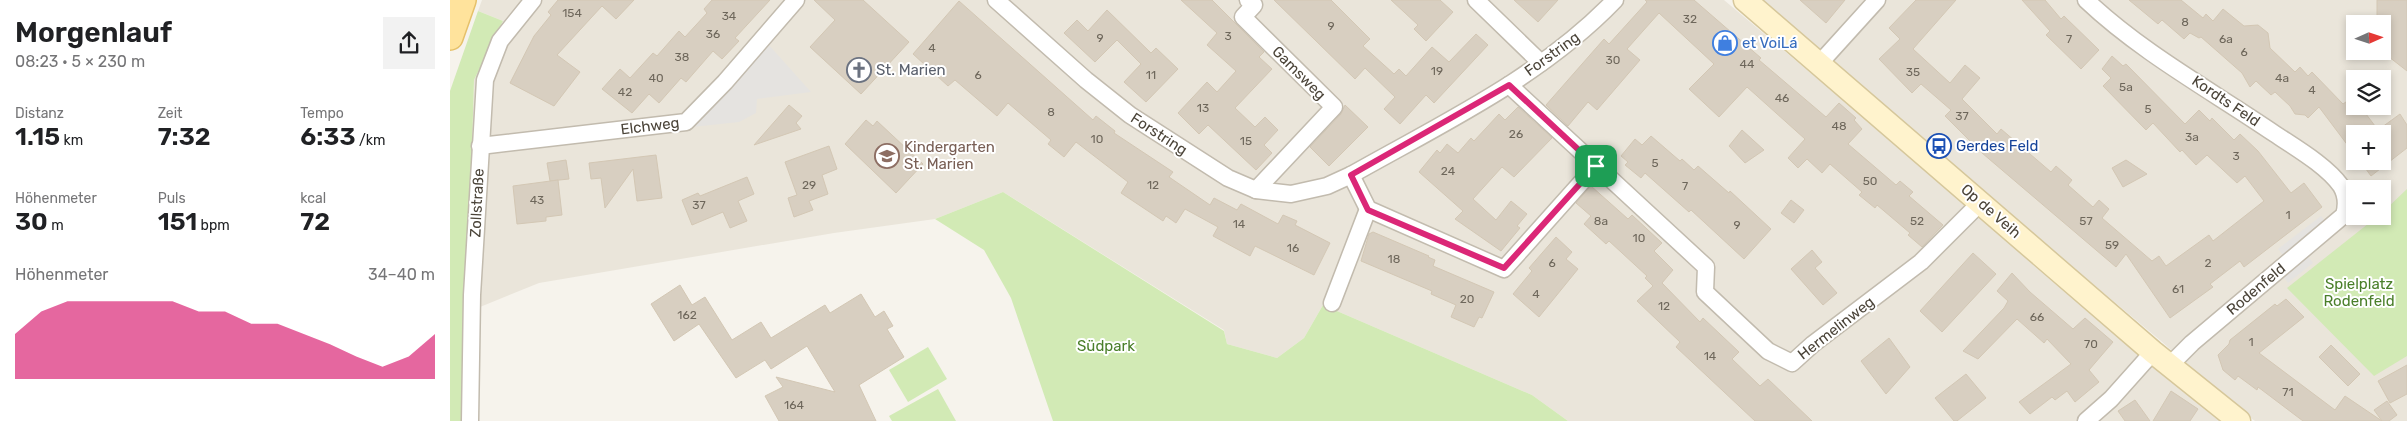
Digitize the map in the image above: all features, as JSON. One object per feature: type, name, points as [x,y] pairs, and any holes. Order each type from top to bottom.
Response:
[{"type":"main road","points":[[450,37],[462,0]]},
{"type":"street","name":"Zollstraße","points":[[470,421],[472,295],[485,80],[487,69],[500,41],[533,0]]},
{"type":"street","name":"Elchweg","points":[[480,146],[686,122],[725,82],[796,0]]},
{"type":"street","name":"Forstring","points":[[996,0],[1086,80],[1130,115],[1228,178],[1256,190],[1291,194],[1327,186],[1351,175],[1509,85],[1573,41],[1615,0]]},
{"type":"street","name":"Gamsweg","points":[[1248,0],[1254,5],[1243,17],[1334,107],[1256,190]]},
{"type":"street","points":[[1476,0],[1541,63]]},
{"type":"street","name":"Op de Veih","points":[[1745,0],[2162,358],[2239,421]]},
{"type":"street","points":[[1819,64],[1877,0]]},
{"type":"street","name":"Kordts Feld","points":[[2086,0],[2101,14],[2160,58],[2221,96],[2308,157],[2341,186],[2346,196],[2344,215]]},
{"type":"street","name":"Hermelinweg","points":[[1509,85],[1706,267],[1705,292],[1768,350],[1792,363],[1813,344],[1921,262],[1981,202]]},
{"type":"street","points":[[1351,175],[1368,210],[1504,268],[1596,166]]},
{"type":"street","points":[[1332,303],[1368,210]]},
{"type":"street","name":"Rodenfeld","points":[[2086,421],[2162,358],[2192,343],[2344,215]]},
{"type":"shaded area","points":[[482,0],[1724,0],[2223,421],[1568,421],[1532,395],[1323,305],[1304,338],[1277,358],[1227,344],[1224,330],[1003,192],[935,219],[834,233],[539,283],[480,307],[466,309],[474,80],[503,21],[478,11]]},
{"type":"shaded area","points":[[1759,0],[2407,0],[2407,421],[2255,421],[2238,409],[2161,341],[1946,161]]},
{"type":"shaded area","points":[[768,44],[811,92],[757,99],[756,113],[739,122],[683,128],[731,88]]},
{"type":"shaded area","points":[[2321,216],[2326,222],[2283,255],[2278,249]]},
{"type":"shaded area","points":[[2308,256],[2313,263],[2288,283],[2283,276]]},
{"type":"green space","points":[[478,11],[503,21],[474,80],[464,421],[450,421],[450,91]]},
{"type":"green space","name":"Spielplatz Rodenfeld","points":[[2407,189],[2407,356],[2374,376],[2287,288],[2367,225],[2391,225],[2391,204]]},
{"type":"green space","name":"Südpark","points":[[1003,192],[1224,331],[1227,344],[1277,358],[1304,338],[1323,305],[1532,395],[1568,421],[1053,421],[1011,298],[984,250],[935,219]]},
{"type":"green space","points":[[928,347],[947,379],[908,402],[889,370]]},
{"type":"green space","points":[[938,389],[956,421],[892,421],[889,416]]},
{"type":"building","points":[[558,0],[634,0],[616,19],[602,6],[557,55],[580,72],[554,106],[510,83],[534,36],[551,15],[548,12]]},
{"type":"building","points":[[712,0],[770,0],[735,38],[739,41],[722,59],[713,51],[686,82],[681,78],[659,103],[649,94],[632,113],[602,89],[620,69],[630,78],[653,53],[657,56],[679,31],[685,37],[707,13],[704,9]]},
{"type":"building","name":"St. Marien","points":[[814,0],[863,0],[909,42],[861,94],[810,47],[835,20]]},
{"type":"building","points":[[1181,0],[1212,0],[1264,52],[1259,57],[1272,69],[1235,108],[1255,127],[1265,117],[1278,130],[1264,145],[1272,153],[1256,170],[1208,125],[1199,134],[1178,113],[1207,82],[1217,92],[1236,71],[1207,45],[1217,33]]},
{"type":"building","points":[[1274,0],[1331,0],[1370,39],[1363,46],[1394,74],[1399,69],[1406,76],[1432,47],[1449,62],[1476,34],[1488,45],[1434,103],[1426,95],[1400,124],[1384,109],[1395,97],[1365,68],[1355,79]]},
{"type":"building","points":[[1391,0],[1440,0],[1453,12],[1426,41],[1414,29],[1418,25]]},
{"type":"building","points":[[1514,0],[1558,0],[1538,22]]},
{"type":"building","points":[[1645,0],[1694,0],[1761,58],[1759,60],[1826,117],[1839,103],[1856,118],[1854,120],[1862,129],[1848,144],[1896,185],[1900,181],[1913,192],[1909,196],[1943,225],[1922,247],[1908,235],[1910,233],[1877,205],[1875,208],[1859,195],[1862,192],[1830,164],[1822,173],[1807,159],[1798,168],[1788,158],[1805,139],[1747,87],[1719,117],[1689,89],[1714,64],[1659,13],[1627,49],[1640,60],[1597,110],[1588,102],[1568,126],[1546,105],[1604,39],[1609,44],[1647,2]]},
{"type":"building","points":[[1800,0],[1845,0],[1826,23]]},
{"type":"building","points":[[1916,0],[1956,0],[1913,49],[1950,83],[1965,65],[1980,78],[1962,99],[1997,134],[2001,129],[2051,172],[2056,166],[2072,180],[2068,185],[2093,207],[2099,200],[2109,209],[2102,218],[2152,261],[2159,256],[2166,266],[2209,235],[2213,241],[2264,201],[2245,176],[2237,183],[2207,155],[2196,165],[2182,150],[2180,152],[2153,123],[2146,130],[2103,86],[2111,78],[2102,69],[2112,56],[2123,66],[2126,64],[2185,124],[2199,110],[2210,121],[2212,118],[2234,140],[2240,134],[2258,151],[2291,193],[2304,183],[2322,207],[2244,267],[2240,261],[2210,284],[2213,287],[2170,318],[2126,254],[2116,267],[1982,153],[1945,116],[1951,110],[1921,84],[1912,93],[1879,59],[1900,39],[1889,28]]},
{"type":"building","points":[[2022,0],[2045,0],[2061,19],[2064,16],[2099,50],[2081,69],[2046,35],[2050,31]]},
{"type":"building","points":[[2129,0],[2181,0],[2203,18],[2206,14],[2213,21],[2223,9],[2244,26],[2258,25],[2268,33],[2270,48],[2295,72],[2300,67],[2308,76],[2312,72],[2343,104],[2346,102],[2346,115],[2367,115],[2374,125],[2346,125],[2346,143],[2319,107],[2308,118],[2305,115],[2295,114],[2290,106],[2275,92],[2271,95],[2256,81],[2250,87],[2242,73],[2201,37],[2199,38],[2190,33],[2184,39],[2162,20],[2158,24]]},
{"type":"building","points":[[2377,0],[2407,0],[2407,71],[2391,58],[2391,15],[2377,15]]},
{"type":"building","points":[[959,1],[1093,120],[1096,116],[1115,131],[1114,133],[1173,172],[1169,177],[1210,205],[1214,198],[1237,210],[1241,204],[1278,224],[1283,215],[1297,221],[1295,225],[1330,243],[1314,275],[1255,246],[1250,256],[1213,236],[1218,227],[1185,209],[1176,223],[1166,216],[1163,221],[1121,193],[1128,182],[1076,142],[1064,157],[1048,144],[1051,140],[1008,103],[997,116],[955,80],[948,86],[913,54]]},
{"type":"building","points":[[1107,10],[1151,53],[1156,48],[1178,69],[1146,102],[1124,82],[1141,64],[1117,40],[1095,62],[1064,33],[1077,20],[1088,31]]},
{"type":"building","points":[[789,105],[802,116],[796,123],[801,129],[754,145]]},
{"type":"building","points":[[1345,105],[1368,127],[1329,166],[1310,147],[1341,114]]},
{"type":"building","points":[[1518,107],[1552,138],[1514,177],[1502,167],[1473,199],[1496,220],[1511,201],[1527,214],[1517,226],[1520,228],[1501,251],[1455,219],[1463,211],[1419,172],[1437,150],[1440,153],[1447,144],[1458,153],[1471,138],[1474,141],[1499,114],[1505,120]]},
{"type":"building","points":[[2400,114],[2407,125],[2407,148],[2391,160],[2391,125],[2385,125]]},
{"type":"building","name":"St. Marien","points":[[866,120],[873,126],[877,121],[923,164],[896,193],[845,144]]},
{"type":"building","points":[[1742,130],[1764,150],[1745,163],[1729,146]]},
{"type":"building","points":[[1651,136],[1680,161],[1682,159],[1694,170],[1698,166],[1729,193],[1730,191],[1771,229],[1744,259],[1691,210],[1689,212],[1645,173],[1641,178],[1625,165],[1628,162],[1621,156],[1635,139],[1642,145]]},
{"type":"building","points":[[829,146],[837,169],[822,175],[828,194],[809,201],[813,210],[794,217],[788,198],[797,195],[785,162]]},
{"type":"building","points":[[656,155],[662,198],[637,201],[633,169],[605,208],[601,178],[591,179],[589,163]]},
{"type":"building","points":[[566,160],[569,179],[550,181],[547,163]]},
{"type":"building","points":[[2126,160],[2147,174],[2123,187],[2112,168]]},
{"type":"building","points":[[2367,170],[2379,170],[2371,176]]},
{"type":"building","points":[[747,177],[754,194],[738,201],[747,221],[730,228],[723,212],[692,225],[682,200],[698,193],[700,196]]},
{"type":"building","points":[[558,180],[562,215],[546,217],[546,221],[517,224],[513,186]]},
{"type":"building","points":[[1591,186],[1628,219],[1632,215],[1662,243],[1654,251],[1673,270],[1662,283],[1700,322],[1703,318],[1739,352],[1732,359],[1760,386],[1768,379],[1812,421],[1755,421],[1676,347],[1680,342],[1637,301],[1653,286],[1645,278],[1647,276],[1609,241],[1606,244],[1584,224],[1591,216],[1576,203]]},
{"type":"building","points":[[1791,200],[1804,210],[1794,223],[1781,213]]},
{"type":"building","points":[[1373,232],[1429,256],[1435,260],[1433,266],[1494,292],[1482,318],[1479,317],[1474,327],[1451,317],[1456,305],[1431,294],[1432,291],[1361,261],[1369,234]]},
{"type":"building","points":[[1556,237],[1572,252],[1566,259],[1578,269],[1539,317],[1513,294],[1532,271],[1529,268]]},
{"type":"building","points":[[1812,250],[1822,262],[1815,268],[1837,293],[1823,305],[1791,269]]},
{"type":"building","points":[[1973,253],[1996,274],[1942,332],[1920,311]]},
{"type":"building","points":[[2012,273],[2030,292],[2073,329],[2085,318],[2113,342],[2089,370],[2099,382],[2075,402],[2067,391],[2055,400],[2052,397],[2030,414],[2019,402],[2071,364],[2047,339],[2044,343],[2017,319],[1978,359],[1963,351],[2004,308],[2008,301],[1997,291]]},
{"type":"building","points":[[680,285],[692,305],[705,297],[732,340],[761,322],[771,338],[825,305],[830,313],[861,294],[875,317],[884,311],[893,326],[887,329],[904,357],[859,385],[876,421],[779,421],[765,396],[783,387],[776,377],[835,392],[807,346],[771,369],[765,360],[736,378],[699,324],[674,341],[651,304]]},
{"type":"building","points":[[2286,299],[2304,317],[2259,353],[2335,410],[2345,396],[2382,421],[2303,421],[2258,387],[2257,390],[2238,376],[2235,380],[2223,370],[2218,355],[2229,344],[2230,340],[2275,304],[2277,306]]},
{"type":"building","points":[[1889,338],[1910,367],[1886,394],[1861,361]]},
{"type":"building","points":[[2331,345],[2360,374],[2348,386],[2319,357]]},
{"type":"building","points":[[2407,365],[2407,394],[2390,403],[2378,381]]},
{"type":"building","points":[[1966,374],[1986,398],[1957,421],[1954,421],[1935,398]]},
{"type":"building","points":[[2171,391],[2198,409],[2190,421],[2153,421]]},
{"type":"building","points":[[2135,400],[2150,421],[2125,421],[2118,411]]},
{"type":"building","points":[[2387,401],[2397,415],[2389,421],[2382,421],[2374,410]]},
{"type":"place","name":"et VoiLá","points":[[1725,43]]},
{"type":"place","name":"St. Marien","points":[[859,70]]},
{"type":"place","name":"Gerdes Feld","points":[[1939,146]]},
{"type":"place","name":"Kindergarten St. Marien","points":[[887,156]]},
{"type":"route","points":[[1509,85],[1596,166],[1504,268],[1368,210],[1351,175],[1509,85]]}]
